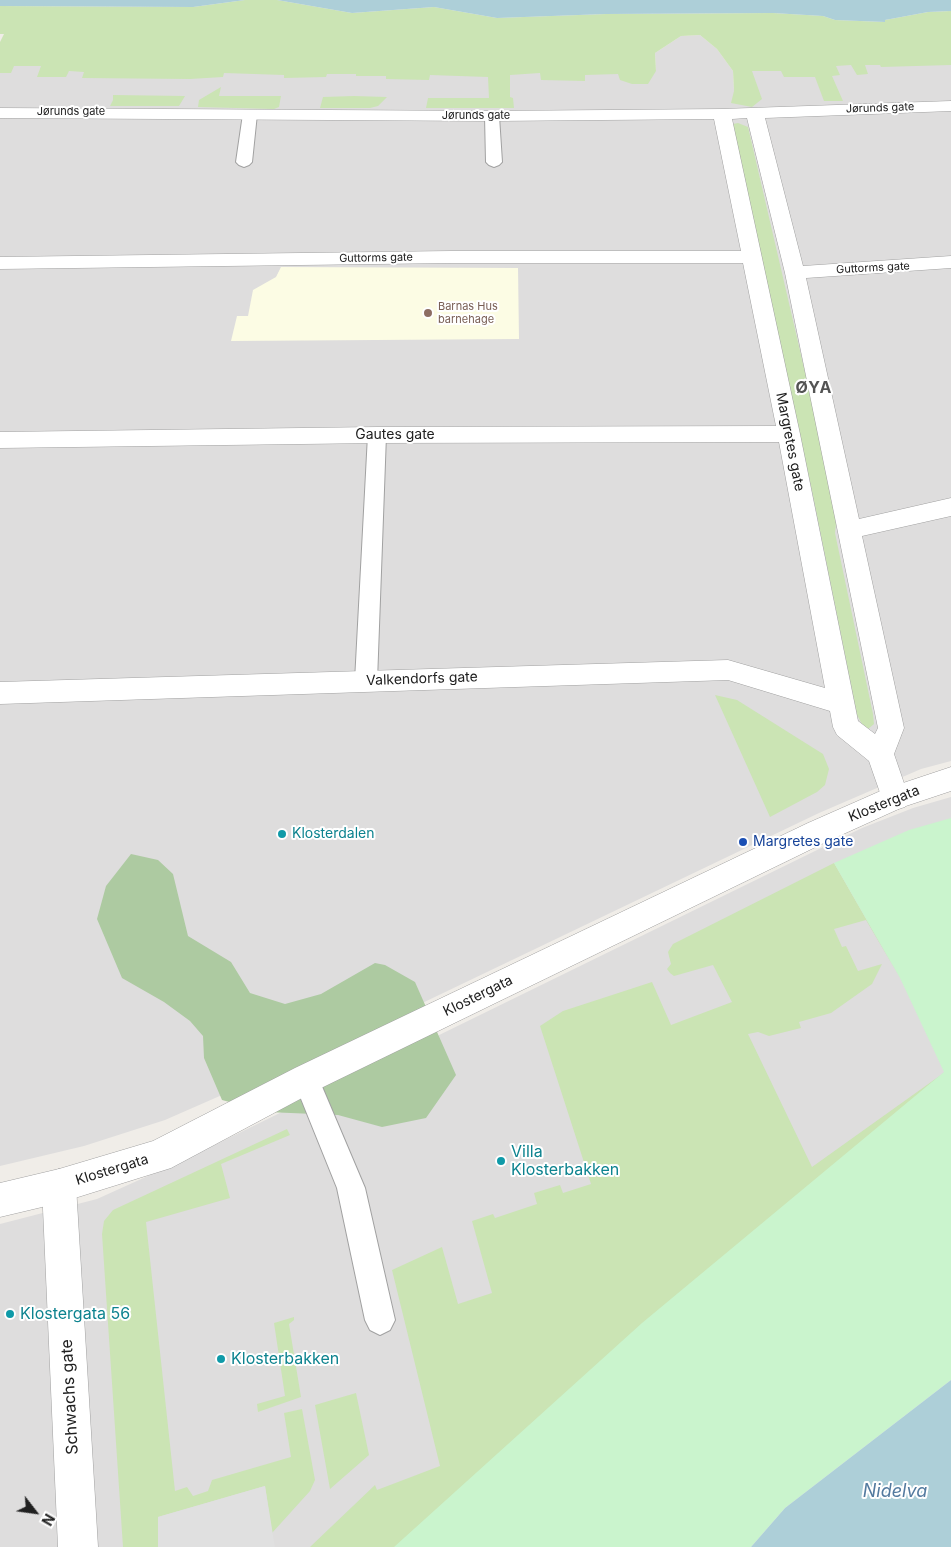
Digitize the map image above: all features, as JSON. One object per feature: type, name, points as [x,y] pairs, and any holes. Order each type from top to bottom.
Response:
[{"type":"street","name":"Jørunds gate","points":[[0,113],[492,116],[722,114],[951,106]]},
{"type":"street","points":[[755,113],[795,273],[891,728],[880,754],[895,798]]},
{"type":"street","name":"Margretes gate","points":[[722,114],[790,434],[846,728],[880,754]]},
{"type":"street","name":"Guttorms gate","points":[[0,263],[451,257],[752,256]]},
{"type":"street","name":"Guttorms gate","points":[[795,273],[951,262]]},
{"type":"street","name":"Gautes gate","points":[[0,440],[377,435],[790,434]]},
{"type":"street","points":[[850,530],[951,507]]},
{"type":"street","name":"Valkendorfs gate","points":[[0,693],[728,670],[840,703]]},
{"type":"street","name":"Klostergata","points":[[0,1200],[59,1186],[159,1156],[306,1079],[818,832],[895,798],[951,779]]},
{"type":"street","name":"Schwachs gate","points":[[59,1186],[78,1547]]},
{"type":"lane","points":[[244,162],[250,114]]},
{"type":"lane","points":[[492,116],[494,162]]},
{"type":"lane","points":[[366,681],[377,435]]},
{"type":"lane","points":[[306,1079],[351,1188],[380,1320]]},
{"type":"shaded area","points":[[951,11],[951,761],[921,769],[819,813],[320,1052],[165,1120],[84,1146],[0,1166],[0,42],[656,71],[655,53],[681,36],[700,35],[717,49],[733,71],[734,91],[750,69]]},
{"type":"shaded area","points":[[281,267],[518,268],[519,339],[231,341],[237,316],[248,316],[253,290],[276,277]]},
{"type":"shaded area","points":[[951,797],[951,1085],[394,1547],[0,1547],[0,1224],[97,1199],[190,1157],[862,828],[913,808]]},
{"type":"shaded area","points":[[265,1486],[275,1547],[158,1547],[158,1517]]},
{"type":"green space","points":[[245,0],[277,0],[352,13],[434,7],[497,18],[606,14],[773,13],[823,16],[835,20],[885,22],[885,20],[928,12],[951,11],[951,65],[881,67],[880,65],[865,65],[868,74],[857,75],[851,65],[836,66],[840,75],[832,76],[843,101],[824,101],[815,77],[784,77],[781,71],[752,71],[762,99],[752,107],[731,103],[734,91],[733,71],[717,49],[700,35],[681,36],[655,53],[656,71],[648,84],[632,84],[620,80],[618,74],[585,75],[585,81],[541,80],[540,73],[510,75],[510,97],[513,98],[514,108],[426,108],[428,98],[489,98],[488,77],[430,75],[429,80],[386,79],[386,76],[356,76],[356,74],[327,74],[326,77],[284,78],[284,75],[224,73],[223,77],[190,79],[82,78],[84,72],[69,71],[66,77],[37,77],[41,66],[14,66],[11,73],[0,73],[0,42],[4,34],[0,34],[0,6],[193,7]]},
{"type":"green space","points":[[221,87],[219,96],[281,96],[279,107],[274,109],[198,107],[199,100]]},
{"type":"green space","points":[[113,95],[185,96],[179,106],[110,106]]},
{"type":"green space","points":[[323,97],[387,97],[378,106],[370,108],[320,108]]},
{"type":"green space","points":[[738,123],[748,127],[835,501],[837,515],[835,533],[873,714],[874,724],[868,729],[864,728],[857,715],[812,491],[743,176],[733,124]]},
{"type":"green space","points":[[715,695],[737,700],[823,754],[829,769],[825,785],[817,792],[770,817]]},
{"type":"green space","points":[[951,818],[951,1380],[785,1508],[751,1547],[394,1547],[642,1323],[944,1072],[900,978],[834,863],[909,830]]},
{"type":"green space","points":[[131,854],[158,860],[173,874],[188,936],[231,962],[250,993],[285,1004],[321,994],[375,963],[385,965],[415,982],[456,1075],[426,1118],[382,1127],[338,1115],[267,1112],[222,1100],[204,1058],[203,1036],[190,1021],[164,1002],[122,978],[97,919],[106,886]]},
{"type":"green space","points":[[834,863],[900,978],[866,920],[834,929],[842,947],[846,946],[858,971],[882,964],[872,984],[831,1013],[799,1022],[801,1028],[769,1036],[758,1032],[748,1034],[812,1167],[945,1072],[437,1547],[310,1547],[375,1485],[377,1490],[440,1466],[392,1270],[442,1247],[458,1304],[492,1293],[472,1221],[493,1214],[495,1218],[537,1204],[534,1193],[560,1185],[563,1193],[591,1184],[540,1026],[563,1011],[652,982],[671,1025],[732,1002],[713,965],[674,976],[670,973],[667,969],[671,964],[668,952],[673,944]]},
{"type":"green space","points":[[287,1129],[290,1135],[221,1164],[230,1198],[146,1222],[175,1491],[187,1487],[193,1496],[208,1491],[212,1480],[291,1457],[284,1413],[302,1409],[315,1480],[310,1491],[272,1533],[265,1486],[158,1517],[158,1547],[123,1547],[102,1234],[104,1221],[113,1210]]},
{"type":"green space","points":[[294,1317],[294,1320],[289,1324],[301,1397],[258,1412],[257,1404],[285,1396],[274,1323]]},
{"type":"green space","points":[[356,1393],[369,1455],[330,1489],[315,1405]]},
{"type":"water","points":[[0,0],[245,0],[193,7],[0,6]]},
{"type":"water","points":[[277,0],[951,0],[951,11],[928,12],[885,20],[885,22],[835,20],[823,16],[773,13],[606,14],[497,18],[434,7],[352,13]]},
{"type":"water","name":"Nidelva","points":[[951,1380],[951,1547],[751,1547],[785,1508]]},
{"type":"place","name":"Barnas Hus barnehage","points":[[428,313]]},
{"type":"place","name":"Klosterdalen","points":[[282,834]]},
{"type":"place","name":"Margretes gate","points":[[743,842]]},
{"type":"place","name":"Villa Klosterbakken","points":[[501,1161]]},
{"type":"place","name":"Klostergata 56","points":[[10,1314]]},
{"type":"place","name":"Klosterbakken","points":[[221,1359]]},
{"type":"district","name":"ØYA","points":[[814,388]]}]
